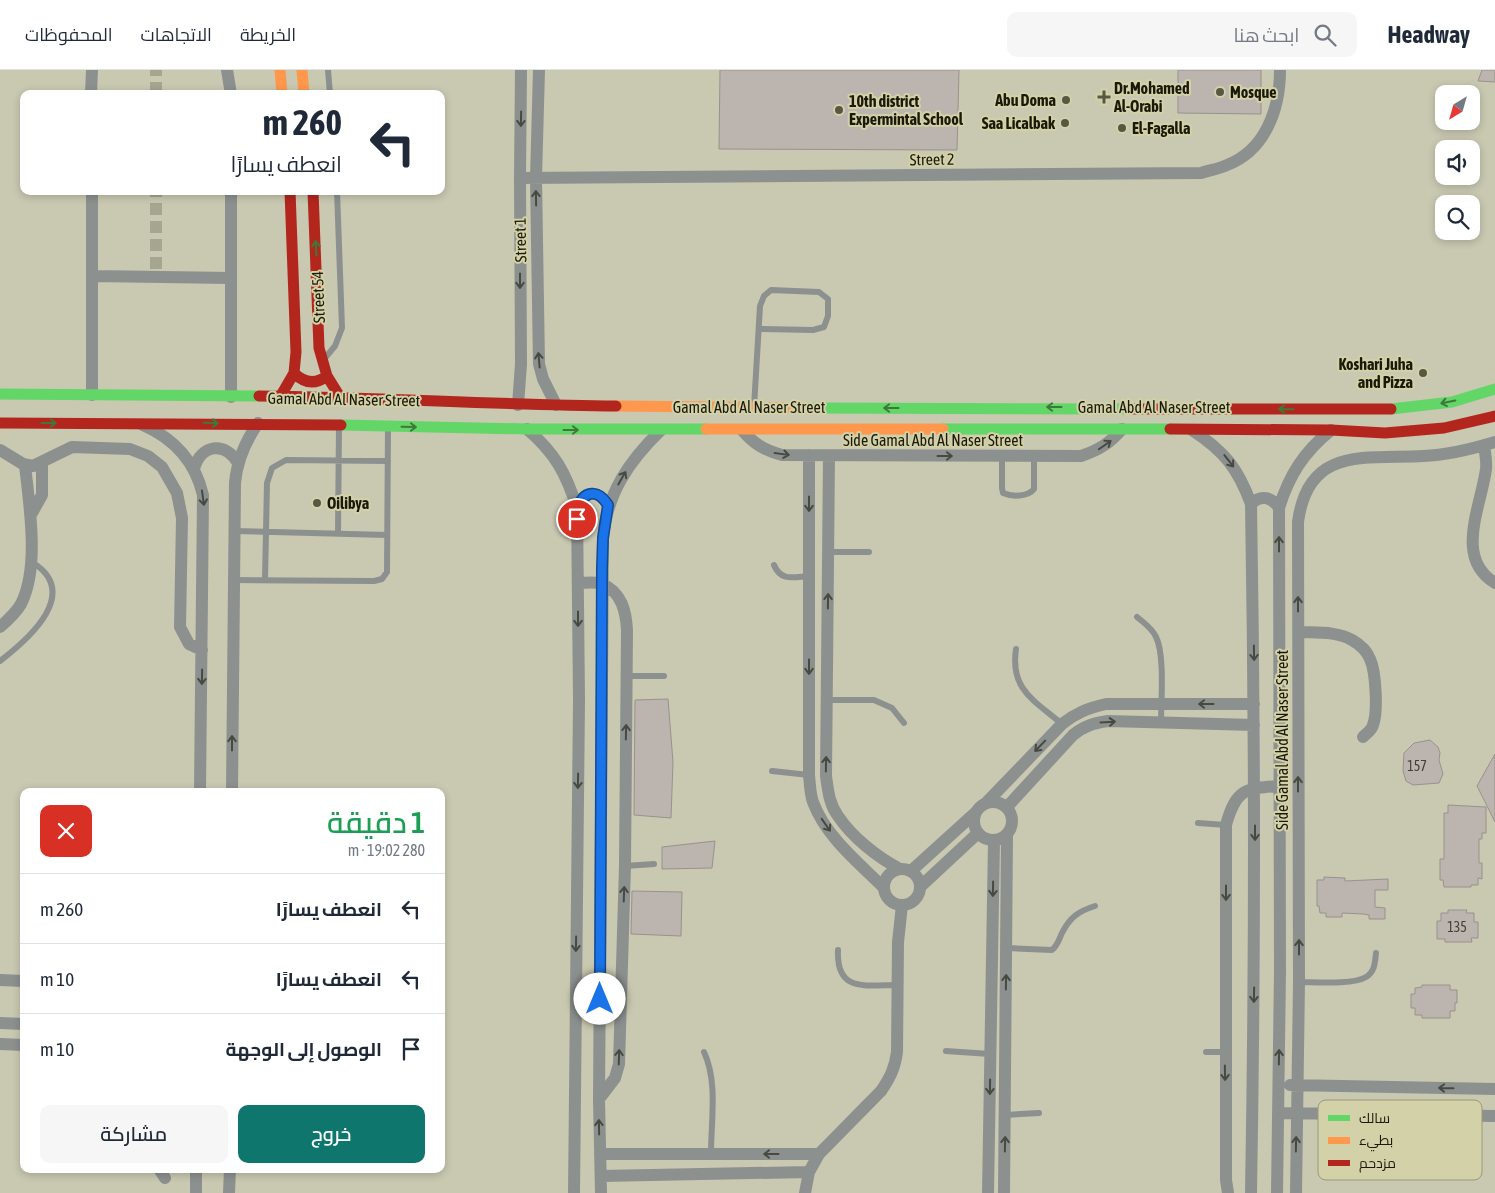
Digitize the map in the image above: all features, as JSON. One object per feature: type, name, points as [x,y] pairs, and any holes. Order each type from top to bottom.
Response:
[{"type":"main road","points":[[280,70],[282,90]]},
{"type":"main road","points":[[302,70],[304,90]]},
{"type":"main road","name":"Street 54","points":[[280,397],[294,374],[296,352],[290,195]]},
{"type":"main road","name":"Street 54","points":[[313,195],[320,348],[327,376],[340,397]]},
{"type":"main road","points":[[294,374],[304,382],[310,383],[317,382],[327,376]]},
{"type":"main road","name":"Gamal Abd Al Naser Street","points":[[0,394],[340,397],[518,405],[754,408],[1406,408],[1463,399],[1495,389]]},
{"type":"main road","name":"Gamal Abd Al Naser Street","points":[[0,423],[258,423],[527,430],[1122,429],[1331,430],[1385,433],[1444,428],[1495,416]]},
{"type":"street","points":[[91,90],[92,70]]},
{"type":"street","points":[[227,70],[230,90]]},
{"type":"street","name":"Street 1","points":[[518,405],[521,364],[520,178],[522,70]]},
{"type":"street","name":"Street 1","points":[[539,70],[536,178],[539,364],[543,379],[556,405]]},
{"type":"street","name":"Street 2","points":[[520,178],[1201,173],[1228,165],[1249,151],[1265,133],[1275,114],[1280,88],[1280,70]]},
{"type":"street","points":[[92,195],[92,395]]},
{"type":"street","points":[[231,195],[231,397]]},
{"type":"street","points":[[92,276],[156,273],[231,278]]},
{"type":"street","points":[[232,788],[235,483],[238,463],[250,435],[258,423]]},
{"type":"street","points":[[141,424],[158,431],[172,441],[184,454],[194,469],[201,486],[204,504],[200,788]]},
{"type":"street","name":"Side Gamal Abd Al Naser Street","points":[[742,430],[752,442],[766,450],[782,454],[830,456],[1081,456],[1097,451],[1111,441],[1122,429]]},
{"type":"street","points":[[527,430],[545,445],[559,464],[570,485],[577,508],[579,700],[574,1193]]},
{"type":"street","points":[[601,1193],[599,1099],[603,538],[608,505],[630,465],[661,430]]},
{"type":"street","points":[[1192,430],[1213,443],[1230,460],[1242,481],[1251,504],[1255,970],[1251,1193]]},
{"type":"street","points":[[1277,1193],[1280,786],[1279,508],[1291,476],[1302,458],[1315,443],[1331,430]]},
{"type":"street","points":[[1490,443],[1472,546],[1475,564],[1484,577],[1495,583]]},
{"type":"street","name":"Side Gamal Abd Al Naser Street","points":[[1296,1193],[1299,982],[1298,522],[1300,503],[1308,486],[1321,472],[1337,462],[1356,458],[1425,456],[1455,452],[1490,443]]},
{"type":"street","points":[[0,450],[25,465],[33,466],[72,446],[130,449],[148,456],[162,467],[177,493],[182,518],[180,627],[189,644],[202,650]]},
{"type":"street","points":[[194,469],[196,460],[209,449],[218,448],[226,450],[233,455],[238,463]]},
{"type":"street","points":[[809,455],[809,775],[813,800],[823,823],[884,888],[888,898],[892,902],[902,905],[915,900],[920,887],[978,833]]},
{"type":"street","points":[[830,456],[826,776],[829,796],[837,816],[851,831],[881,858],[905,870],[919,881],[920,887]]},
{"type":"street","points":[[32,513],[42,495],[42,462]]},
{"type":"street","points":[[3,621],[20,605],[27,590],[32,513],[25,465]]},
{"type":"street","points":[[577,508],[580,500],[587,495],[596,494],[603,498],[608,505]]},
{"type":"street","points":[[1251,504],[1256,499],[1270,498],[1279,508]]},
{"type":"street","points":[[578,583],[602,583],[617,594],[626,611],[625,866],[619,1064],[615,1078],[599,1099]]},
{"type":"street","points":[[809,629],[828,630]]},
{"type":"street","points":[[1298,632],[1342,636],[1351,639],[1363,648],[1371,660],[1376,713],[1373,727],[1363,737]]},
{"type":"street","points":[[579,700],[602,700]]},
{"type":"street","points":[[884,888],[888,875],[905,870],[976,813],[1062,724],[1075,714],[1098,706],[1254,704]]},
{"type":"street","points":[[1007,807],[1073,735],[1083,727],[1095,722],[1254,725]]},
{"type":"street","points":[[1228,1193],[1226,1180],[1225,1052],[1226,825],[1234,800],[1242,792],[1254,787],[1280,786]]},
{"type":"street","points":[[986,803],[997,802],[1007,807],[1013,824],[1007,835],[1004,1193]]},
{"type":"street","points":[[976,813],[974,823],[982,837],[994,841],[1007,835]]},
{"type":"street","points":[[988,1193],[994,841]]},
{"type":"street","points":[[805,1193],[808,1172],[819,1154],[889,1079],[895,1066],[897,1052],[899,924],[902,905]]},
{"type":"street","points":[[0,980],[20,981]]},
{"type":"street","points":[[0,1023],[20,1024]]},
{"type":"street","points":[[0,1044],[20,1045]]},
{"type":"street","points":[[1279,1085],[1495,1089]]},
{"type":"street","points":[[1278,1113],[1318,1113]]},
{"type":"street","points":[[1482,1116],[1495,1116]]},
{"type":"street","points":[[600,1154],[819,1154]]},
{"type":"street","points":[[702,1174],[706,1154]]},
{"type":"street","points":[[601,1176],[808,1172]]},
{"type":"street","points":[[196,1173],[196,1193]]},
{"type":"street","points":[[230,1173],[230,1193]]},
{"type":"lane","points":[[328,70],[330,90]]},
{"type":"lane","points":[[322,360],[335,346],[342,328],[337,195]]},
{"type":"lane","points":[[754,408],[760,306],[764,296],[771,290],[819,292],[828,299],[828,316],[824,326],[813,330],[759,329]]},
{"type":"lane","points":[[338,533],[339,426]]},
{"type":"lane","points":[[233,580],[378,581],[382,579],[387,572],[388,427]]},
{"type":"lane","points":[[1002,456],[1002,488],[1004,493],[1008,495],[1028,495],[1032,493],[1034,489],[1034,456]]},
{"type":"lane","points":[[264,580],[267,483],[272,468],[286,460],[388,461]]},
{"type":"lane","points":[[235,531],[387,534]]},
{"type":"lane","points":[[829,552],[869,552]]},
{"type":"lane","points":[[0,661],[34,631],[49,609],[54,595],[52,580],[43,568],[30,561]]},
{"type":"lane","points":[[774,565],[777,573],[784,577],[809,576]]},
{"type":"lane","points":[[1137,618],[1148,626],[1156,637],[1160,651],[1161,723]]},
{"type":"lane","points":[[1016,649],[1014,665],[1018,681],[1028,694],[1062,724]]},
{"type":"lane","points":[[627,676],[664,676]]},
{"type":"lane","points":[[827,700],[874,700],[892,708],[904,722]]},
{"type":"lane","points":[[772,770],[809,775]]},
{"type":"lane","points":[[1198,823],[1226,825]]},
{"type":"lane","points":[[625,866],[654,864]]},
{"type":"lane","points":[[1007,948],[1052,950],[1069,921],[1080,911],[1095,906]]},
{"type":"lane","points":[[838,950],[837,963],[843,976],[853,984],[898,985]]},
{"type":"lane","points":[[1299,982],[1353,981],[1366,977],[1375,966],[1376,953]]},
{"type":"lane","points":[[946,1051],[990,1054]]},
{"type":"lane","points":[[704,1052],[712,1077],[706,1154]]},
{"type":"lane","points":[[1206,1052],[1225,1052]]},
{"type":"lane","points":[[1005,1115],[1039,1113]]},
{"type":"building","name":"10th district Expermintal School","points":[[720,70],[959,70],[957,150],[719,149]]},
{"type":"building","name":"Mosque","points":[[1178,70],[1261,70],[1261,114],[1178,113]]},
{"type":"building","points":[[1482,70],[1495,70],[1495,82],[1478,81]]},
{"type":"building","points":[[668,699],[673,762],[671,818],[634,815],[635,700]]},
{"type":"building","points":[[1430,740],[1438,747],[1443,774],[1439,783],[1413,785],[1406,781],[1403,771],[1404,753],[1414,743]]},
{"type":"building","points":[[1495,754],[1495,822],[1477,786]]},
{"type":"building","points":[[1448,805],[1486,807],[1486,833],[1482,833],[1482,839],[1479,839],[1479,863],[1482,863],[1482,879],[1478,878],[1478,885],[1471,885],[1471,887],[1444,887],[1443,880],[1440,880],[1440,859],[1444,859],[1444,813],[1448,813]]},
{"type":"building","points":[[715,841],[712,868],[662,869],[662,847]]},
{"type":"building","points":[[1324,877],[1345,878],[1345,881],[1388,879],[1388,890],[1375,890],[1375,907],[1385,908],[1385,919],[1369,919],[1369,915],[1342,913],[1342,917],[1326,917],[1326,913],[1320,913],[1319,906],[1317,906],[1317,880],[1324,880]]},
{"type":"building","points":[[632,891],[682,892],[681,936],[631,934]]},
{"type":"building","points":[[1448,910],[1467,910],[1466,913],[1474,913],[1474,922],[1478,922],[1478,938],[1471,938],[1472,942],[1445,942],[1445,939],[1437,939],[1437,921],[1441,921],[1441,913],[1448,913]]},
{"type":"building","points":[[1422,985],[1450,985],[1450,990],[1457,990],[1455,1011],[1450,1011],[1450,1018],[1422,1018],[1422,1015],[1415,1015],[1415,1008],[1411,1008],[1411,994],[1415,994],[1415,988],[1422,987]]},
{"type":"tunnel","points":[[156,70],[156,90]]},
{"type":"tunnel","points":[[156,195],[156,269]]},
{"type":"traffic: fast","points":[[1391,409],[1452,402],[1495,389]]},
{"type":"traffic: fast","points":[[0,394],[259,396]]},
{"type":"traffic: fast","points":[[809,408],[1128,409]]},
{"type":"traffic: fast","points":[[341,425],[527,429],[706,429]]},
{"type":"traffic: fast","points":[[943,429],[1170,429]]},
{"type":"traffic: slow","points":[[280,70],[282,90]]},
{"type":"traffic: slow","points":[[302,70],[304,90]]},
{"type":"traffic: slow","points":[[616,406],[809,408]]},
{"type":"traffic: slow","points":[[706,429],[943,429]]},
{"type":"traffic: jam","points":[[280,397],[294,373],[296,352],[290,195]]},
{"type":"traffic: jam","points":[[313,195],[319,348],[327,376],[340,397]]},
{"type":"traffic: jam","points":[[294,373],[310,382],[318,381],[327,376]]},
{"type":"traffic: jam","points":[[259,396],[616,406]]},
{"type":"traffic: jam","points":[[1128,409],[1391,409]]},
{"type":"traffic: jam","points":[[1170,429],[1331,430],[1385,433],[1444,428],[1495,416]]},
{"type":"traffic: jam","points":[[0,423],[341,425]]},
{"type":"place","name":"Mosque","points":[[1220,92]]},
{"type":"place","name":"Dr.Mohamed Al-Orabi","points":[[1104,97]]},
{"type":"place","name":"Abu Doma","points":[[1066,100]]},
{"type":"place","name":"10th district Expermintal School","points":[[839,110]]},
{"type":"place","name":"Saa Licalbak","points":[[1065,123]]},
{"type":"place","name":"El-Fagalla","points":[[1122,128]]},
{"type":"place","name":"Koshari Juha and Pizza","points":[[1423,373]]},
{"type":"place","name":"Oilibya","points":[[317,503]]},
{"type":"route","points":[[577,519],[577,508],[580,500],[587,495],[596,494],[603,498],[608,505],[604,519],[602,568],[600,999]]}]
